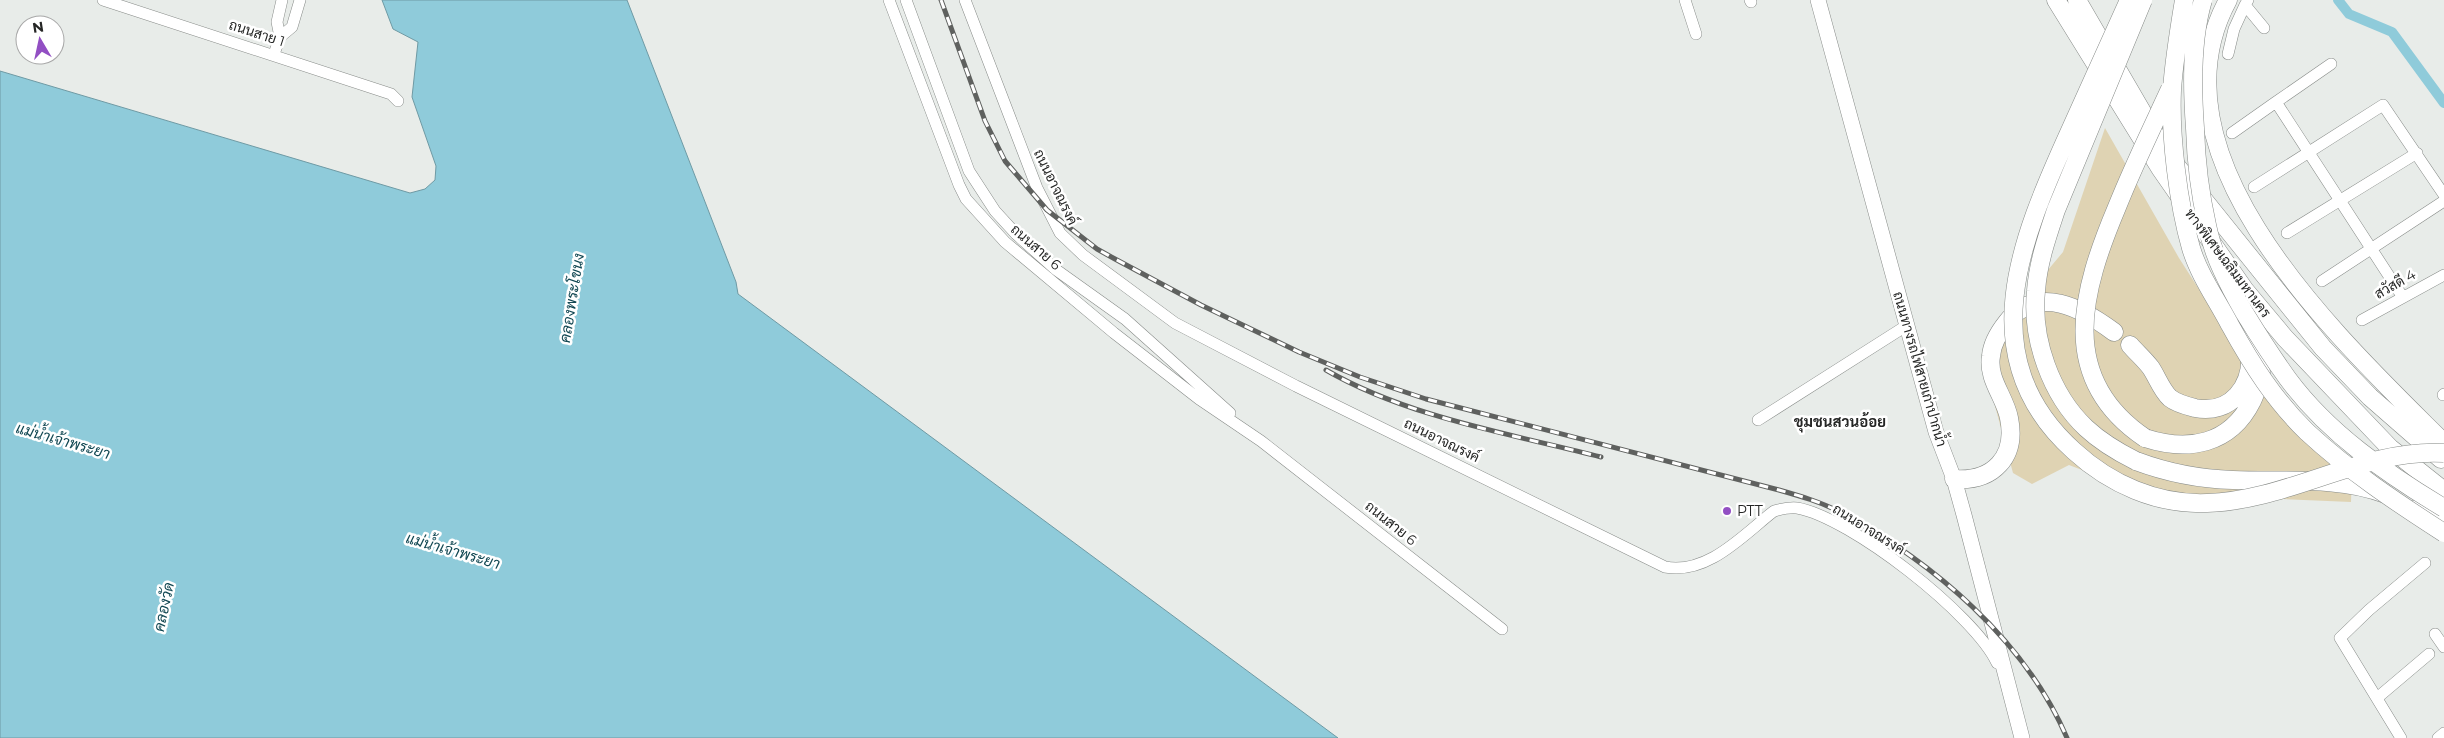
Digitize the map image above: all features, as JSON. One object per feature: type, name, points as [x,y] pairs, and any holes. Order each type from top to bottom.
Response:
[{"type":"highway","name":"ทางพิเศษเฉลิมมหานคร","points":[[2056,0],[2160,168],[2244,289],[2285,338],[2390,448],[2444,491]]},
{"type":"highway","name":"ทางพิเศษเฉลิมมหานคร","points":[[2077,0],[2166,153],[2323,348],[2370,397],[2444,462]]},
{"type":"highway","points":[[2130,0],[2057,159],[2031,222],[2018,270],[2012,314],[2015,340],[2021,372],[2029,392],[2044,419],[2063,442],[2088,464],[2108,478],[2130,489],[2179,502],[2206,504],[2233,500],[2300,486],[2385,458],[2425,452],[2444,453]]},
{"type":"highway","points":[[2143,0],[2056,210],[2045,240],[2035,293],[2036,321],[2041,349],[2052,379],[2067,405],[2091,432],[2110,448],[2136,461],[2165,472],[2195,478],[2322,481],[2378,491],[2444,508]]},
{"type":"highway","points":[[2184,0],[2172,92],[2174,141],[2181,204],[2191,249],[2208,287],[2267,388],[2289,413],[2358,475],[2444,533]]},
{"type":"highway","points":[[2203,0],[2193,94],[2196,158],[2207,227],[2218,261],[2234,295],[2288,380],[2324,418],[2388,473],[2444,508]]},
{"type":"highway","points":[[2160,168],[2196,253],[2248,336],[2258,360],[2260,380],[2247,411],[2226,432],[2196,444],[2163,444],[2144,438],[2129,428],[2116,415],[2098,390],[2086,352],[2084,316],[2091,274],[2098,252],[2136,162],[2210,0]]},
{"type":"highway","points":[[2228,0],[2214,35],[2207,69],[2208,108],[2218,152],[2232,185],[2251,219],[2285,269],[2322,315],[2444,443]]},
{"type":"highway","points":[[1954,479],[1968,480],[1986,475],[2001,464],[2006,453],[2010,434],[2009,418],[1994,380],[1991,356],[1997,335],[2020,310],[2031,304],[2061,303],[2075,307],[2114,332]]},
{"type":"highway","points":[[2130,345],[2149,366],[2170,398],[2186,406],[2201,409],[2217,408],[2238,396],[2244,388],[2250,358],[2248,336]]},
{"type":"highway","points":[[2378,491],[2410,504],[2444,522]]},
{"type":"main road","name":"ถนนทางรถไฟสายเก่าปากน้ำ","points":[[1818,0],[1936,432],[1954,479],[2022,738]]},
{"type":"street","name":"ถนนสาย 1","points":[[103,0],[274,54],[391,94],[398,101]]},
{"type":"street","points":[[274,54],[280,37],[277,22],[282,0]]},
{"type":"street","points":[[280,37],[292,27],[300,0]]},
{"type":"street","name":"ถนนสาย 6","points":[[889,0],[959,185],[974,209],[1005,242],[1114,333],[1199,399],[1261,441],[1502,629]]},
{"type":"street","name":"ถนนสาย 6","points":[[906,0],[969,171],[995,211],[1016,234],[1055,269],[1125,319],[1261,441]]},
{"type":"street","name":"ถนนอาจณรงค์","points":[[965,0],[1029,168],[1060,233],[1083,255],[1175,324],[1296,386],[1665,567],[1689,568],[1709,561],[1774,511],[1786,508],[1807,511],[1833,522],[1878,549],[1928,587],[1980,636],[1992,652],[2008,686]]},
{"type":"street","points":[[1685,0],[1696,34]]},
{"type":"street","points":[[2247,2],[2264,28]]},
{"type":"street","points":[[2228,54],[2234,30],[2247,2]]},
{"type":"street","points":[[2232,133],[2331,64]]},
{"type":"street","points":[[2276,102],[2402,296]]},
{"type":"street","points":[[2254,187],[2383,105],[2417,153],[2444,196]]},
{"type":"street","points":[[2287,233],[2417,153]]},
{"type":"street","points":[[2322,281],[2444,201]]},
{"type":"street","name":"สวัสดี 4","points":[[2362,320],[2402,296],[2444,275]]},
{"type":"street","points":[[1758,420],[1906,326]]},
{"type":"street","points":[[2401,738],[2345,647],[2341,635],[2425,563]]},
{"type":"street","points":[[2435,634],[2444,646]]},
{"type":"street","points":[[2377,698],[2429,654]]},
{"type":"street","points":[[2438,738],[2444,733]]},
{"type":"shaded area","points":[[2105,128],[2179,258],[2275,408],[2352,471],[2351,502],[2283,499],[2200,512],[2149,503],[2095,475],[2069,465],[2032,484],[2013,473],[1983,361],[1997,331],[2063,252]]},
{"type":"water","points":[[382,0],[627,0],[736,282],[738,294],[1338,738],[0,738],[0,71],[410,193],[425,189],[435,180],[436,166],[412,97],[418,42],[393,29]]},
{"type":"waterway","points":[[2338,0],[2349,14],[2392,32],[2444,103]]},
{"type":"railway","points":[[941,0],[985,121],[1005,161],[1047,210],[1097,249],[1201,305],[1299,352],[1360,377],[1426,399],[1779,490],[1818,502],[1840,512],[1875,532],[1909,555],[1973,607],[2027,668],[2049,702],[2067,738]]},
{"type":"railway","points":[[1326,370],[1357,386],[1425,412],[1496,432],[1601,457]]},
{"type":"place","name":"PTT","points":[[1727,511]]},
{"type":"district","name":"ชุมชนสวนอ้อย","points":[[1840,422]]},
{"type":"water label","name":"คลองพระโขนง","points":[[572,298]]},
{"type":"water label","name":"แม่น้ำเจ้าพระยา","points":[[63,441]]},
{"type":"water label","name":"แม่น้ำเจ้าพระยา","points":[[453,551]]},
{"type":"water label","name":"คลองวัด","points":[[164,607]]}]
